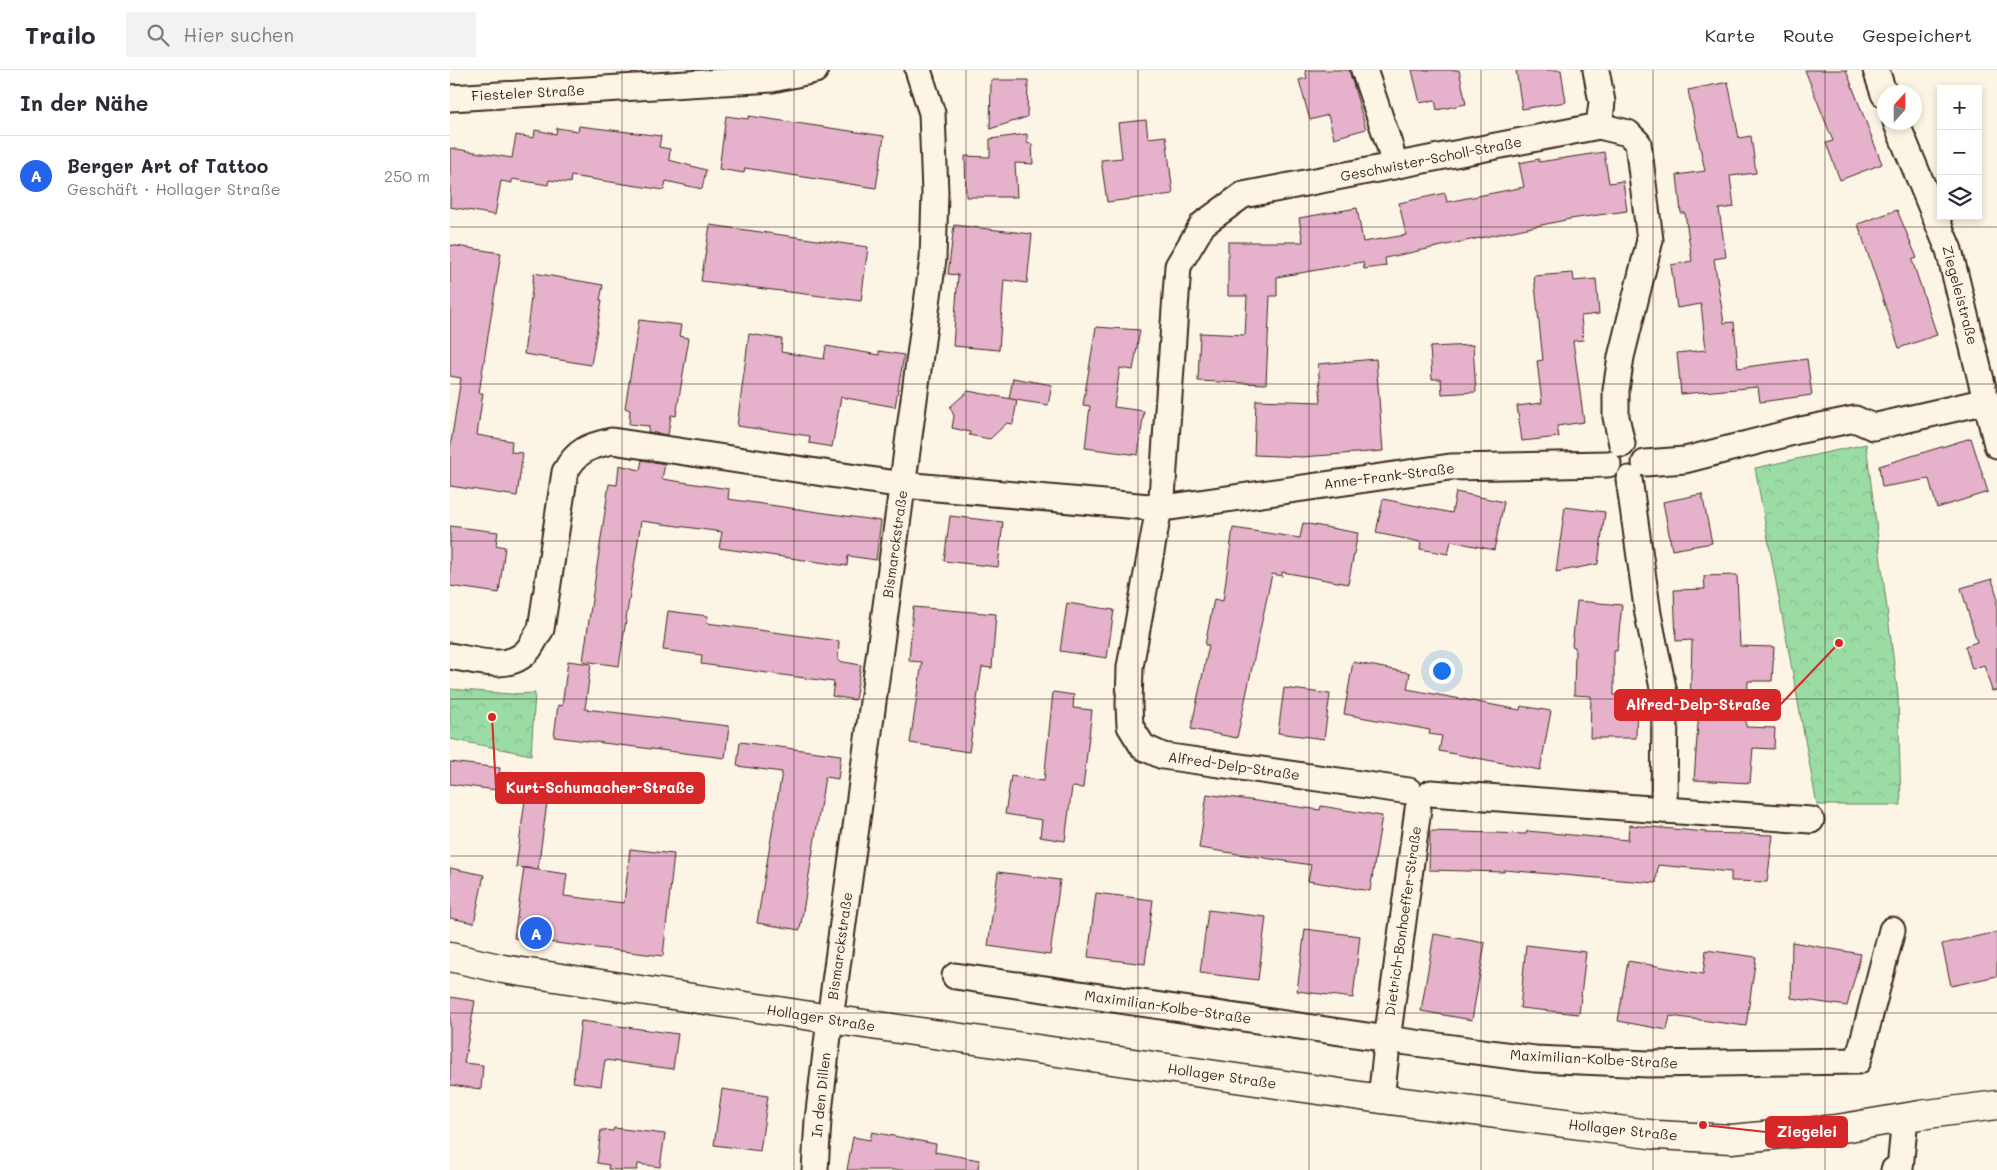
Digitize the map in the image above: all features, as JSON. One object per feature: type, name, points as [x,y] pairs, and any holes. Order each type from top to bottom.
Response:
[{"type":"main road","name":"Hollager Straße","points":[[450,957],[503,969],[830,1019],[1380,1099],[1657,1135],[1731,1139],[1838,1129],[1997,1104]]},
{"type":"street","name":"Fiesteler Straße","points":[[450,98],[772,79],[815,70]]},
{"type":"street","name":"Bismarckstraße","points":[[830,1019],[933,259],[935,194],[932,113],[918,70]]},
{"type":"street","points":[[1364,70],[1390,147],[1394,166]]},
{"type":"street","points":[[1596,70],[1602,102],[1599,126]]},
{"type":"street","points":[[1876,70],[1881,85]]},
{"type":"street","name":"Geschwister-Scholl-Straße","points":[[1160,508],[1178,266],[1203,224],[1243,195],[1599,126],[1628,134],[1638,144],[1650,240],[1621,357],[1617,381],[1615,454]]},
{"type":"street","name":"Ziegeleistraße","points":[[1899,130],[1949,250],[1997,445]]},
{"type":"street","points":[[1664,810],[1665,698],[1648,614],[1637,471],[1642,452],[1633,445],[1615,454],[1613,474],[1618,478],[1637,471],[1802,430],[1855,419],[1873,427],[1987,401]]},
{"type":"street","name":"Anne-Frank-Straße","points":[[450,656],[499,664],[513,661],[528,650],[541,629],[565,472],[572,459],[589,446],[612,441],[903,485],[1160,508],[1450,467],[1615,454]]},
{"type":"street","name":"Alfred-Delp-Straße","points":[[1160,508],[1130,667],[1130,726],[1143,747],[1163,756],[1420,798],[1664,810],[1811,820]]},
{"type":"street","name":"Dietrich-Bonhoeffer-Straße","points":[[1380,1099],[1420,798]]},
{"type":"street","name":"Maximilian-Kolbe-Straße","points":[[955,976],[1535,1059],[1648,1064],[1858,1061],[1892,930]]},
{"type":"street","name":"In den Dillen","points":[[815,1170],[818,1120],[830,1019]]},
{"type":"street","points":[[1894,1170],[1900,1169],[1905,1117]]},
{"type":"green space","points":[[1866,444],[1898,695],[1901,805],[1817,805],[1755,468]]},
{"type":"green space","points":[[450,689],[510,694],[535,693],[531,755],[450,739]]},
{"type":"building","points":[[1305,70],[1349,70],[1366,129],[1334,138],[1328,115],[1310,120],[1299,80],[1307,78]]},
{"type":"building","points":[[1412,70],[1459,70],[1466,104],[1437,110],[1435,100],[1420,103]]},
{"type":"building","points":[[1516,70],[1561,70],[1566,102],[1522,109]]},
{"type":"building","points":[[1805,70],[1846,70],[1882,164],[1840,180],[1826,143],[1833,141]]},
{"type":"building","points":[[991,80],[1028,80],[1027,117],[990,129]]},
{"type":"building","points":[[1728,82],[1739,138],[1751,136],[1756,173],[1730,176],[1734,207],[1719,209],[1726,257],[1714,259],[1724,323],[1734,322],[1738,368],[1807,359],[1812,395],[1760,402],[1758,387],[1681,394],[1677,353],[1706,350],[1701,304],[1677,308],[1671,265],[1692,261],[1685,213],[1681,213],[1677,175],[1705,171],[1688,90]]},
{"type":"building","points":[[726,116],[748,119],[749,116],[884,136],[876,188],[745,168],[744,173],[719,169]]},
{"type":"building","points":[[1146,120],[1148,138],[1166,136],[1173,194],[1107,202],[1101,160],[1122,158],[1118,123]]},
{"type":"building","points":[[579,126],[661,136],[659,147],[670,149],[669,160],[706,170],[702,189],[666,181],[664,190],[571,176],[570,183],[549,180],[548,185],[512,179],[512,183],[501,181],[495,215],[450,207],[450,148],[512,158],[516,135],[534,138],[535,130],[556,134],[557,128],[578,131]]},
{"type":"building","points":[[1027,134],[1027,143],[1032,144],[1033,164],[1015,163],[1017,197],[966,197],[965,156],[990,157],[990,139]]},
{"type":"building","points":[[1604,152],[1609,183],[1623,181],[1627,211],[1570,219],[1385,258],[1386,266],[1364,269],[1363,262],[1277,277],[1277,296],[1270,296],[1266,384],[1198,381],[1200,333],[1245,335],[1247,296],[1228,296],[1228,242],[1303,242],[1299,218],[1357,208],[1363,242],[1406,235],[1399,203],[1445,193],[1447,202],[1524,187],[1519,163],[1539,159],[1539,162]]},
{"type":"building","points":[[1897,210],[1917,258],[1912,260],[1937,335],[1899,348],[1858,224]]},
{"type":"building","points":[[710,225],[868,247],[861,301],[701,281]]},
{"type":"building","points":[[954,225],[1032,234],[1027,283],[1004,280],[999,350],[953,346],[958,275],[948,274]]},
{"type":"building","points":[[450,245],[501,253],[479,393],[483,393],[477,435],[512,441],[511,452],[523,453],[517,496],[450,486],[450,449],[461,378],[450,376]]},
{"type":"building","points":[[534,273],[603,285],[591,365],[524,354]]},
{"type":"building","points":[[1573,273],[1574,281],[1596,279],[1599,314],[1581,316],[1583,340],[1573,341],[1584,422],[1557,426],[1559,437],[1522,441],[1517,406],[1542,403],[1537,361],[1543,360],[1534,276]]},
{"type":"building","points":[[639,320],[681,325],[679,336],[689,338],[676,416],[671,415],[668,435],[648,432],[649,426],[629,424],[630,410],[625,408]]},
{"type":"building","points":[[1096,327],[1140,330],[1133,370],[1120,368],[1114,407],[1144,411],[1138,455],[1085,448],[1090,406],[1083,405]]},
{"type":"building","points":[[749,334],[782,339],[781,352],[824,359],[826,346],[879,355],[879,351],[904,355],[895,407],[841,397],[832,447],[809,443],[810,436],[737,426]]},
{"type":"building","points":[[1473,345],[1476,392],[1442,394],[1441,379],[1432,379],[1430,347]]},
{"type":"building","points":[[1376,359],[1383,451],[1302,457],[1254,455],[1256,400],[1321,402],[1318,364]]},
{"type":"building","points":[[1013,378],[1052,385],[1048,405],[1009,399]]},
{"type":"building","points":[[968,391],[1017,400],[1013,424],[1007,423],[990,439],[969,435],[970,432],[952,428],[954,416],[950,407]]},
{"type":"building","points":[[1971,438],[1988,492],[1937,508],[1929,479],[1882,487],[1879,466]]},
{"type":"building","points":[[642,460],[665,464],[662,479],[729,489],[728,499],[881,521],[876,560],[848,556],[847,566],[719,548],[722,532],[641,521],[619,666],[583,661],[609,484],[617,485],[619,465],[640,470]]},
{"type":"building","points":[[1456,492],[1504,502],[1494,550],[1451,541],[1448,554],[1420,549],[1421,542],[1376,533],[1383,499],[1452,513]]},
{"type":"building","points":[[1702,494],[1712,543],[1672,550],[1663,502]]},
{"type":"building","points":[[1565,507],[1605,512],[1598,564],[1556,572]]},
{"type":"building","points":[[950,516],[1003,522],[998,567],[944,561]]},
{"type":"building","points":[[1303,523],[1358,533],[1348,584],[1282,572],[1282,576],[1272,574],[1237,738],[1191,729],[1209,645],[1205,645],[1214,599],[1223,601],[1233,528],[1300,538]]},
{"type":"building","points":[[450,526],[498,532],[496,545],[505,547],[499,593],[450,586]]},
{"type":"building","points":[[1737,575],[1740,646],[1774,647],[1772,681],[1748,681],[1746,727],[1775,728],[1774,749],[1753,748],[1750,783],[1694,780],[1699,710],[1690,709],[1692,640],[1676,641],[1674,590],[1705,589],[1704,576]]},
{"type":"building","points":[[1992,579],[1997,596],[1997,690],[1992,691],[1984,665],[1972,669],[1965,646],[1977,642],[1961,588]]},
{"type":"building","points":[[1577,601],[1622,605],[1617,651],[1614,651],[1614,695],[1637,695],[1636,738],[1590,738],[1591,696],[1574,695],[1575,647],[1572,646]]},
{"type":"building","points":[[1067,603],[1114,610],[1107,658],[1060,651]]},
{"type":"building","points":[[913,607],[996,614],[992,668],[982,667],[969,752],[910,743],[922,662],[909,661]]},
{"type":"building","points":[[668,611],[708,616],[707,623],[839,641],[838,661],[861,665],[855,700],[832,696],[834,682],[701,664],[702,655],[663,650]]},
{"type":"building","points":[[568,661],[591,664],[585,709],[729,726],[725,758],[554,737],[558,705],[562,706]]},
{"type":"building","points":[[1353,662],[1410,673],[1407,689],[1520,710],[1521,706],[1551,711],[1540,770],[1439,751],[1442,736],[1429,734],[1430,730],[1344,714]]},
{"type":"building","points":[[1284,688],[1330,694],[1324,739],[1278,733]]},
{"type":"building","points":[[1053,692],[1074,695],[1073,708],[1092,710],[1083,788],[1072,787],[1065,841],[1040,837],[1042,820],[1005,814],[1011,776],[1044,781]]},
{"type":"building","points":[[740,742],[841,755],[838,779],[825,777],[800,930],[757,923],[782,772],[737,766]]},
{"type":"building","points":[[450,762],[500,768],[497,790],[450,784]]},
{"type":"building","points":[[1207,794],[1320,810],[1321,806],[1382,816],[1370,891],[1308,881],[1311,865],[1199,848]]},
{"type":"building","points":[[525,800],[547,803],[538,869],[516,867]]},
{"type":"building","points":[[1629,825],[1706,833],[1773,835],[1767,882],[1731,881],[1731,872],[1658,865],[1656,883],[1504,870],[1504,872],[1429,870],[1430,831],[1526,834],[1527,831],[1628,840]]},
{"type":"building","points":[[630,849],[674,854],[663,956],[514,938],[524,868],[567,874],[564,896],[624,903]]},
{"type":"building","points":[[450,868],[484,875],[474,923],[450,918]]},
{"type":"building","points":[[998,872],[1060,880],[1050,955],[988,946]]},
{"type":"building","points":[[1096,893],[1153,900],[1145,964],[1088,957]]},
{"type":"building","points":[[1208,910],[1266,917],[1258,980],[1200,973]]},
{"type":"building","points":[[1305,929],[1360,936],[1353,998],[1297,991]]},
{"type":"building","points":[[1997,932],[1997,976],[1951,986],[1942,944]]},
{"type":"building","points":[[1434,934],[1485,943],[1472,1020],[1421,1011]]},
{"type":"building","points":[[1792,942],[1861,954],[1847,1006],[1791,998]]},
{"type":"building","points":[[1526,945],[1586,952],[1579,1014],[1520,1008]]},
{"type":"building","points":[[1706,950],[1756,957],[1746,1026],[1670,1016],[1667,1030],[1618,1021],[1628,961],[1703,974]]},
{"type":"building","points":[[450,997],[475,1001],[464,1063],[483,1065],[481,1089],[450,1085]]},
{"type":"building","points":[[581,1021],[678,1034],[673,1069],[605,1060],[601,1086],[573,1082]]},
{"type":"building","points":[[722,1089],[768,1096],[760,1151],[714,1145]]},
{"type":"building","points":[[614,1128],[665,1134],[660,1167],[638,1164],[637,1170],[619,1170],[608,1169],[609,1165],[597,1163],[601,1130],[613,1131]]},
{"type":"building","points":[[872,1132],[936,1144],[935,1152],[979,1160],[978,1170],[847,1170],[853,1137],[870,1140]]},
{"type":"place","name":"Alfred-Delp-Straße","points":[[1839,643]]},
{"type":"place","name":"Kurt-Schumacher-Straße","points":[[492,717]]},
{"type":"place","name":"Berger Art of Tattoo","points":[[536,933]]},
{"type":"place","name":"Ziegelei","points":[[1703,1125]]}]
